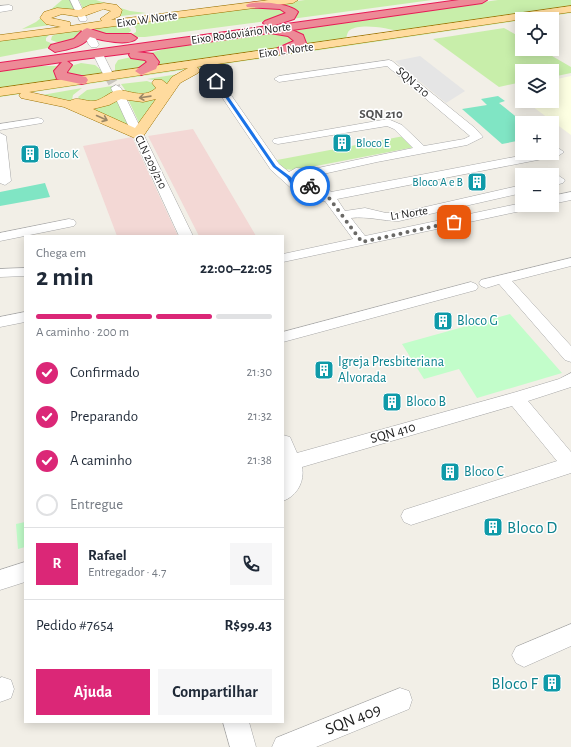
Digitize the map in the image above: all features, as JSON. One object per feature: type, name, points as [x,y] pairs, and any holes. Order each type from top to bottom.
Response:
[{"type":"highway","name":"Eixo Rodoviário Norte","points":[[256,29],[445,0]]},
{"type":"highway","name":"Eixo Rodoviário Norte","points":[[0,60],[482,0]]},
{"type":"highway","points":[[254,3],[282,6],[293,14],[286,19],[256,29]]},
{"type":"highway","points":[[110,22],[133,28],[132,33],[119,38]]},
{"type":"highway","points":[[61,28],[50,37],[50,41],[67,45]]},
{"type":"highway","points":[[256,29],[284,31],[295,34],[299,38],[300,43],[282,51]]},
{"type":"highway","points":[[0,60],[83,40],[87,31],[105,38],[170,40]]},
{"type":"highway","points":[[21,64],[66,65],[83,62],[104,66],[118,58],[155,51],[170,40]]},
{"type":"highway","name":"Eixo Rodoviário Norte","points":[[0,67],[170,40]]},
{"type":"highway","points":[[135,55],[149,57],[153,62],[151,66],[137,76]]},
{"type":"highway","points":[[66,65],[60,71],[62,76],[86,83]]},
{"type":"main road","points":[[3,34],[33,21],[58,0]]},
{"type":"main road","points":[[101,0],[131,10],[157,13]]},
{"type":"main road","name":"Eixo W Norte","points":[[110,22],[157,13],[293,0]]},
{"type":"main road","name":"Eixo W Norte","points":[[3,34],[110,22],[254,3]]},
{"type":"main road","points":[[61,28],[45,18],[48,15],[57,12],[72,12],[82,17],[90,8],[115,8],[118,12],[110,22]]},
{"type":"main road","name":"Eixo L Norte","points":[[137,76],[282,51],[571,9]]},
{"type":"main road","points":[[559,16],[571,14]]},
{"type":"main road","name":"Eixo L Norte","points":[[0,92],[194,70],[515,22]]},
{"type":"main road","points":[[25,95],[53,98],[70,104],[137,135],[176,80],[194,70]]},
{"type":"main road","points":[[86,83],[76,94],[74,99],[76,102],[88,105],[106,102],[118,91],[129,97],[141,98],[156,95],[163,88],[159,83],[137,76]]},
{"type":"main road","name":"Eixo L Norte","points":[[0,99],[86,83]]},
{"type":"street","points":[[74,0],[82,17]]},
{"type":"street","points":[[0,9],[9,8]]},
{"type":"street","points":[[87,31],[94,45]]},
{"type":"street","name":"SQN 210","points":[[279,79],[372,64],[392,64],[471,130],[477,137],[467,142],[421,150],[315,178]]},
{"type":"street","points":[[226,77],[216,81],[272,163],[281,173],[289,178],[291,183],[328,199],[519,160]]},
{"type":"street","name":"CLN 209/210","points":[[118,91],[137,135],[186,235]]},
{"type":"street","points":[[0,127],[38,121]]},
{"type":"street","points":[[278,141],[388,122],[398,127],[421,150]]},
{"type":"street","points":[[0,136],[5,181]]},
{"type":"street","points":[[289,178],[296,172],[315,178],[328,199],[362,242]]},
{"type":"street","points":[[303,187],[312,186],[315,178]]},
{"type":"street","name":"L1 Norte","points":[[342,215],[365,212],[386,217],[399,217],[515,191]]},
{"type":"street","points":[[559,199],[571,196]]},
{"type":"street","name":"L1 Norte","points":[[284,258],[515,208]]},
{"type":"street","points":[[0,237],[69,223]]},
{"type":"street","name":"L1 Norte","points":[[284,264],[341,250],[362,242]]},
{"type":"street","points":[[284,337],[571,262]]},
{"type":"street","points":[[0,273],[24,272]]},
{"type":"street","points":[[502,279],[571,356]]},
{"type":"street","name":"SQN 410","points":[[292,462],[516,398],[565,383],[571,379]]},
{"type":"street","points":[[411,516],[570,464],[516,398]]},
{"type":"street","points":[[284,444],[292,462],[294,472],[293,481],[284,492]]},
{"type":"street","points":[[0,580],[24,572]]},
{"type":"street","points":[[524,655],[571,635]]},
{"type":"street","name":"SQN 409","points":[[285,747],[400,700]]},
{"type":"street","points":[[236,723],[243,747]]},
{"type":"shaded area","points":[[420,56],[465,91],[446,103],[395,61]]},
{"type":"shaded area","points":[[571,76],[571,135],[559,126],[559,116],[545,116],[534,108],[559,108],[559,79]]},
{"type":"shaded area","points":[[193,129],[255,235],[198,235],[148,136]]},
{"type":"shaded area","points":[[132,137],[178,235],[117,235],[83,146]]},
{"type":"green space","points":[[62,0],[71,0],[77,12],[44,16],[57,24],[22,29],[36,22]]},
{"type":"green space","points":[[79,0],[96,0],[130,11],[146,13],[113,17],[113,6],[84,11]]},
{"type":"green space","points":[[305,0],[432,0],[291,19],[296,11],[294,9],[275,4]]},
{"type":"green space","points":[[498,0],[571,0],[571,8],[542,12],[515,12],[515,16],[400,32],[382,28],[360,27],[350,30],[346,39],[298,48],[303,44],[281,30]]},
{"type":"green space","points":[[275,6],[289,11],[282,19],[145,37],[128,37],[136,32],[136,29],[134,26],[127,24]]},
{"type":"green space","points":[[571,11],[571,13],[559,15],[559,13]]},
{"type":"green space","points":[[515,19],[515,21],[0,97],[0,94]]},
{"type":"green space","points":[[119,25],[128,27],[131,30],[130,32],[111,36],[101,33],[93,28]]},
{"type":"green space","points":[[504,28],[515,34],[515,56],[552,56],[571,67],[571,73],[559,76],[559,64],[515,64],[515,84],[499,87],[433,39]]},
{"type":"green space","points":[[85,29],[84,37],[62,44],[51,40],[52,36],[59,33]]},
{"type":"green space","points":[[278,33],[296,39],[290,46],[152,67],[144,55],[171,47]]},
{"type":"green space","points":[[50,34],[46,38],[46,41],[58,46],[0,57],[0,40]]},
{"type":"green space","points":[[136,56],[149,60],[146,67],[115,73],[115,65],[118,60]]},
{"type":"green space","points":[[81,63],[95,65],[106,74],[83,77],[67,76],[64,70]]},
{"type":"green space","points":[[35,66],[62,66],[69,80],[0,90],[0,70]]},
{"type":"green space","points":[[185,73],[141,127],[127,97],[155,96],[160,81],[147,79]]},
{"type":"green space","points":[[147,81],[158,85],[152,94],[128,94],[121,84]]},
{"type":"green space","points":[[112,86],[114,95],[100,103],[80,100],[78,97],[87,90]]},
{"type":"green space","points":[[82,88],[73,95],[72,100],[77,104],[117,99],[132,129],[68,100],[42,95]]},
{"type":"green space","points":[[498,96],[505,101],[499,103],[515,116],[515,141],[502,144],[462,109],[487,105],[481,99]]},
{"type":"green space","points":[[404,136],[415,147],[295,170],[283,169],[277,160]]},
{"type":"green space","points":[[45,183],[50,197],[0,206],[0,192]]},
{"type":"green space","points":[[510,314],[562,373],[477,398],[459,369],[424,379],[402,344]]},
{"type":"green space","points":[[24,522],[24,547],[18,549],[16,524]]},
{"type":"tunnel","points":[[108,74],[116,88]]},
{"type":"way so far","points":[[310,186],[317,182],[362,242],[454,222]]},
{"type":"place","name":"Bloco E","points":[[342,143]]},
{"type":"place","name":"Bloco K","points":[[30,154]]},
{"type":"place","name":"Bloco A e B","points":[[477,182]]},
{"type":"place","name":"Bloco G","points":[[443,321]]},
{"type":"place","name":"Igreja Presbiteriana Alvorada","points":[[324,370]]},
{"type":"place","name":"Bloco B","points":[[392,402]]},
{"type":"place","name":"Bloco C","points":[[450,472]]},
{"type":"place","name":"Bloco D","points":[[493,527]]},
{"type":"place","name":"Bloco F","points":[[552,683]]},
{"type":"district","name":"SQN 210","points":[[381,114]]},
{"type":"route","points":[[216,81],[269,159],[281,173],[289,178],[291,183],[294,185],[303,187],[310,186]]}]
